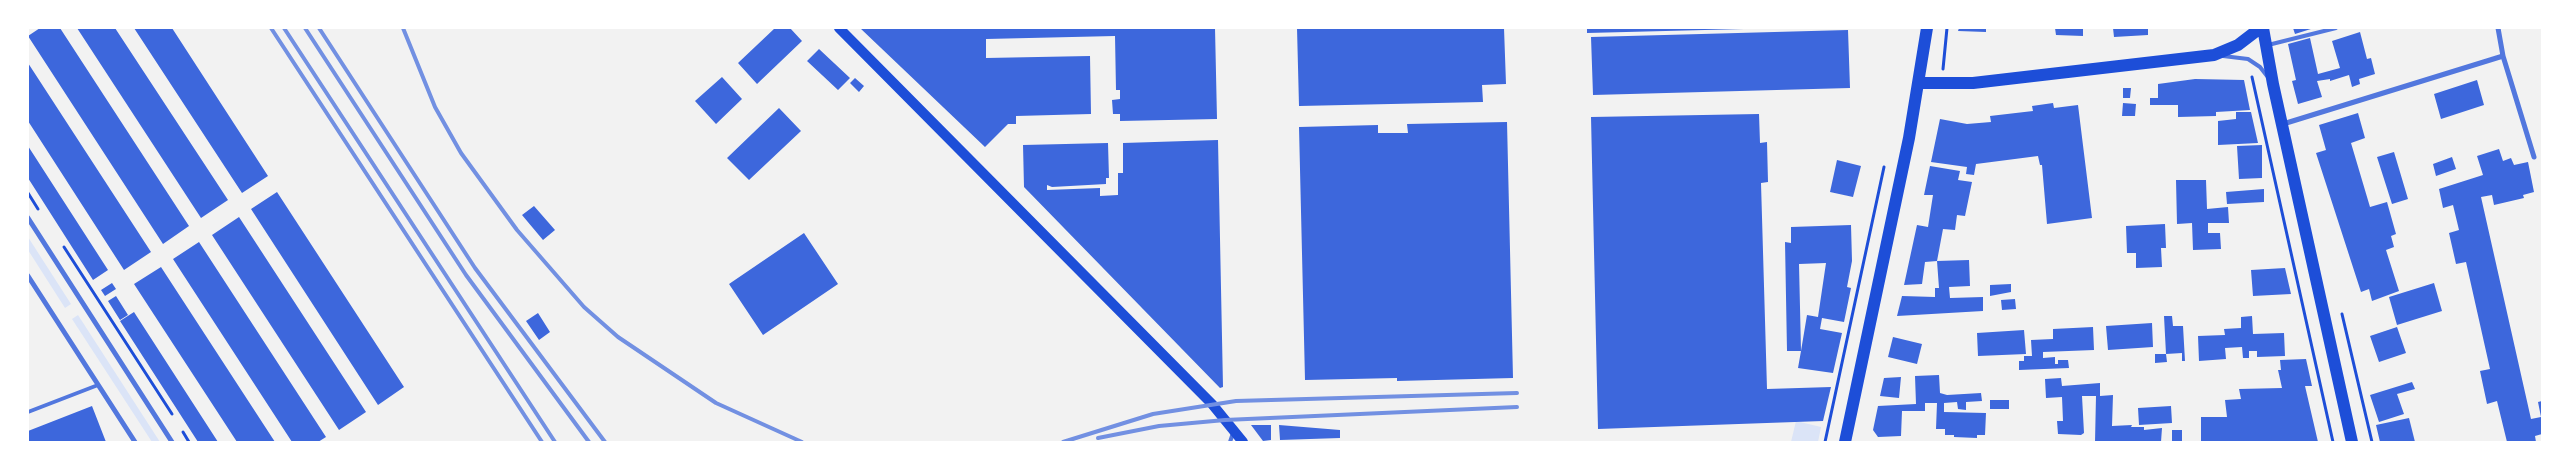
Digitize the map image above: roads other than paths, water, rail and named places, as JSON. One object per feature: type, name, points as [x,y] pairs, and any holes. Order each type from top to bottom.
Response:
[{"type":"main road","points":[[839,28],[1212,404],[1243,442]]},
{"type":"main road","points":[[1845,442],[1907,147],[1927,28]]},
{"type":"main road","points":[[1918,83],[1973,83],[2214,55],[2238,45],[2255,32],[2256,28]]},
{"type":"main road","points":[[2263,28],[2273,84],[2352,442]]},
{"type":"street","points":[[2498,28],[2503,56],[2534,157]]},
{"type":"street","points":[[2283,124],[2503,56]]},
{"type":"street","points":[[28,218],[172,442]]},
{"type":"street","points":[[28,276],[135,442]]},
{"type":"lane","points":[[2266,45],[2336,28]]},
{"type":"lane","points":[[2214,55],[2248,59],[2260,67],[2273,84]]},
{"type":"lane","points":[[28,412],[98,385]]},
{"type":"lane","points":[[1230,442],[1234,431]]},
{"type":"railway","points":[[271,28],[542,442]]},
{"type":"railway","points":[[284,28],[555,442]]},
{"type":"railway","points":[[305,28],[466,275],[589,442]]},
{"type":"railway","points":[[319,28],[475,268],[605,442]]},
{"type":"railway","points":[[403,28],[435,107],[461,153],[517,230],[584,307],[618,337],[716,403],[802,442]]},
{"type":"railway","points":[[1063,442],[1153,414],[1236,401],[1517,393]]},
{"type":"railway","points":[[1098,438],[1159,426],[1225,420],[1517,407]]}]
